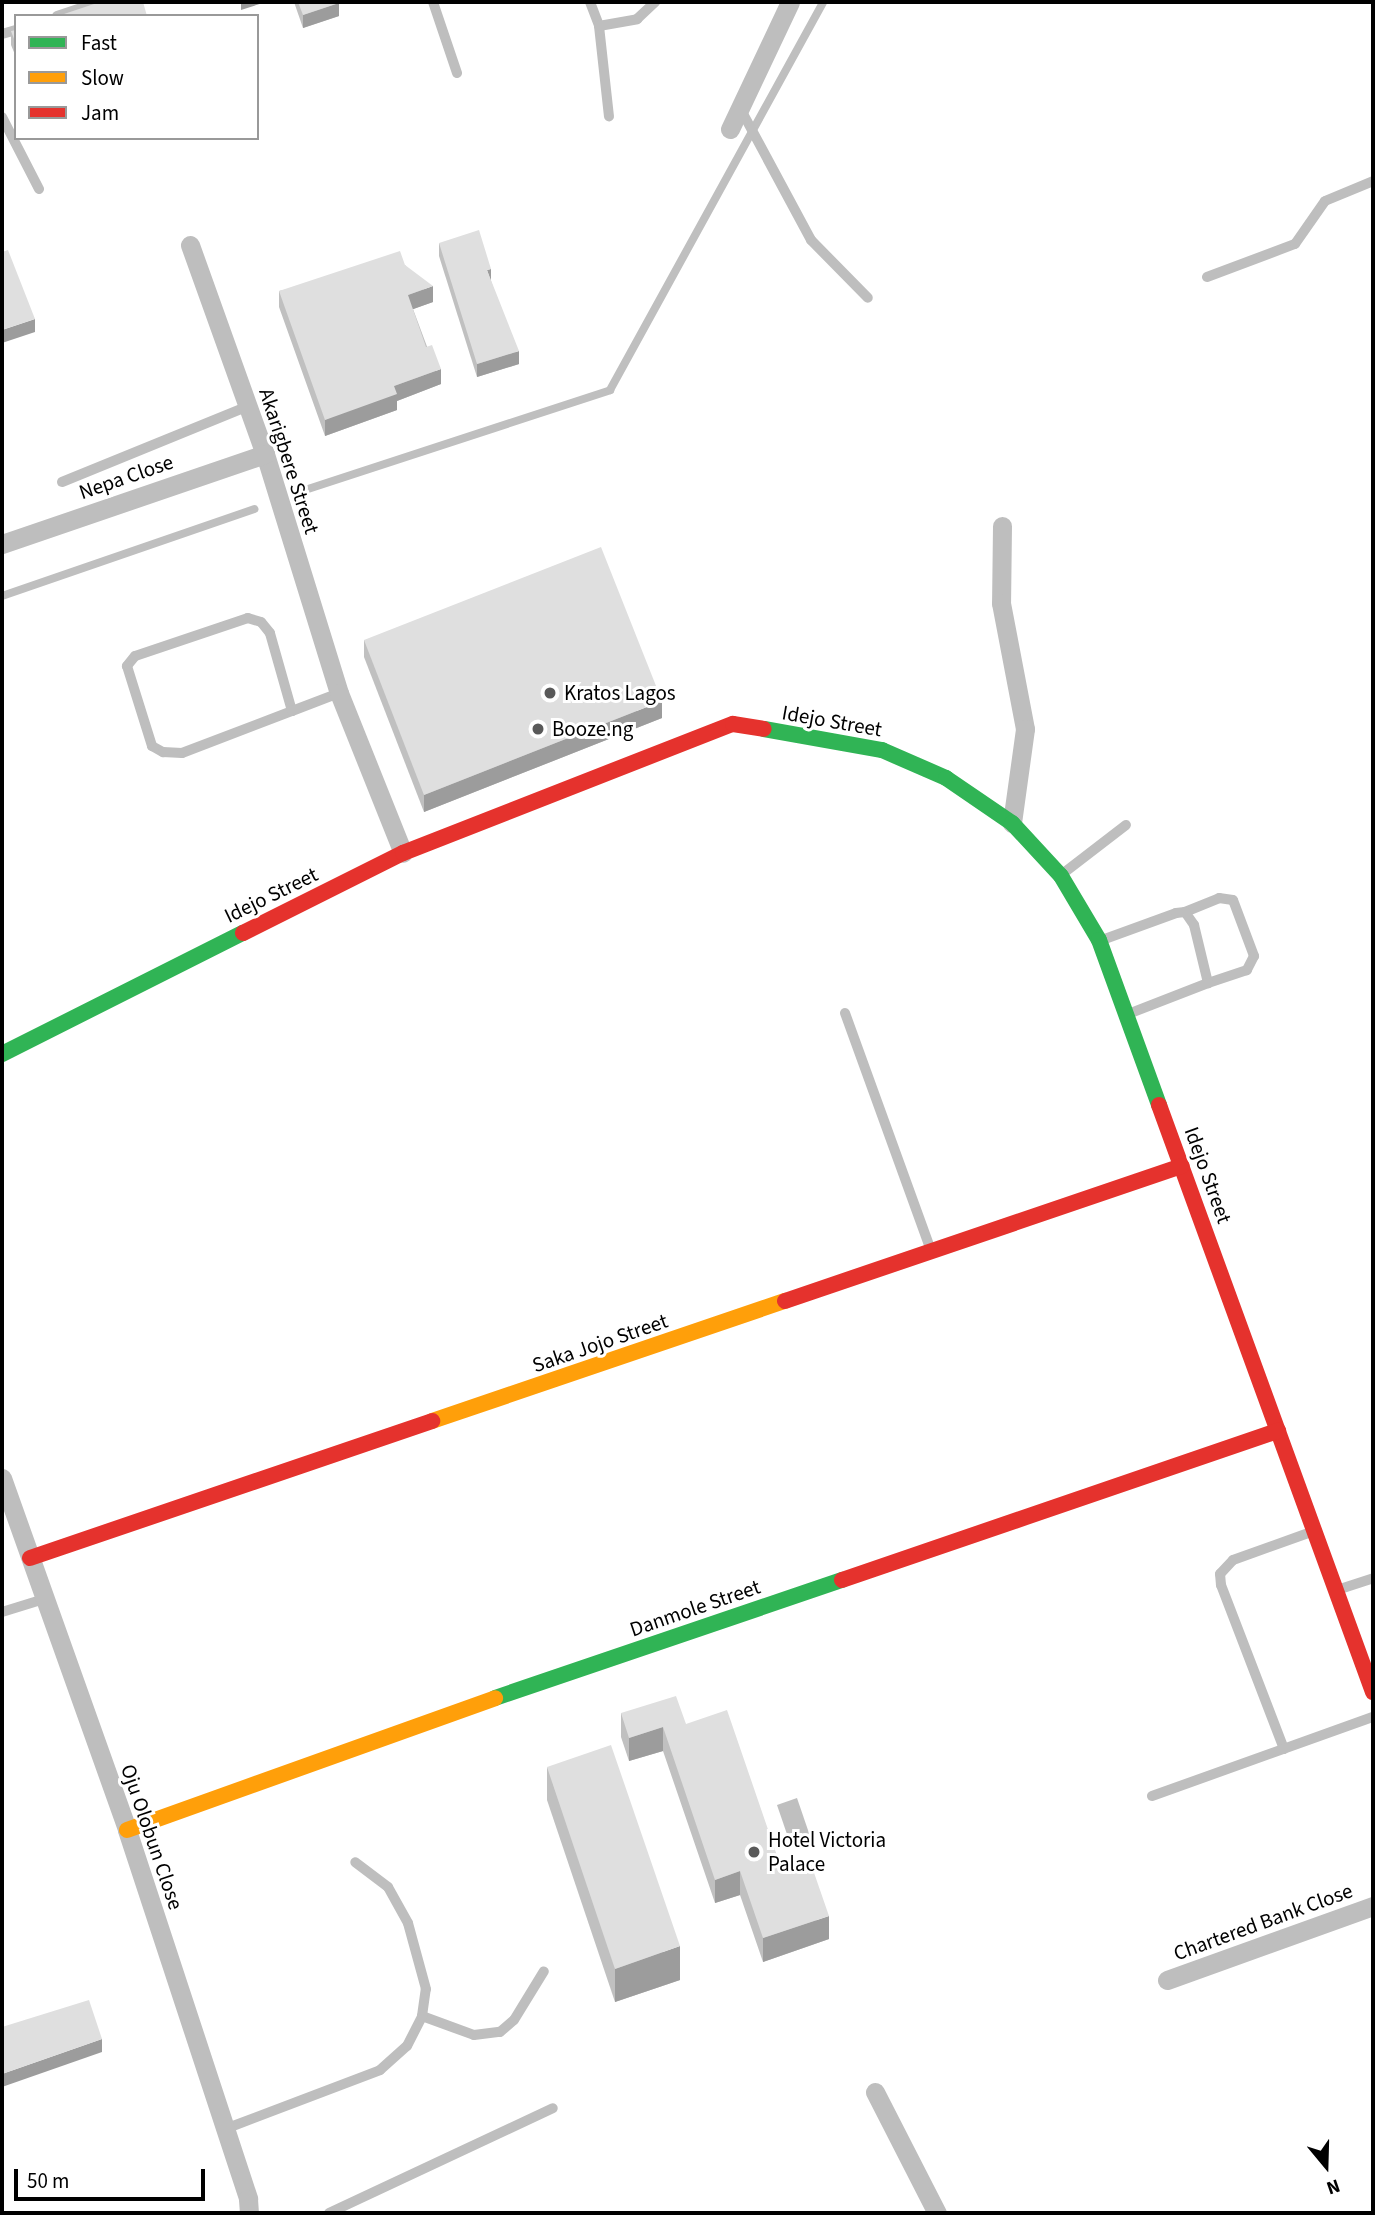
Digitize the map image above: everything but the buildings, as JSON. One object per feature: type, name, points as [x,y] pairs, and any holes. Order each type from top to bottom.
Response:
[{"type":"street","points":[[730,130],[790,2]]},
{"type":"street","name":"Akarigbere Street","points":[[190,245],[265,454],[339,693],[402,853]]},
{"type":"street","name":"Nepa Close","points":[[2,544],[265,454]]},
{"type":"street","points":[[1002,526],[1001,603],[1025,729],[1012,823]]},
{"type":"street","name":"Idejo Street","points":[[6,1047],[402,853],[733,724],[882,750],[946,778],[1012,823],[1061,876],[1099,940],[1373,1692]]},
{"type":"street","name":"Saka Jojo Street","points":[[30,1558],[1182,1166]]},
{"type":"street","name":"Danmole Street","points":[[127,1830],[502,1696],[1278,1431]]},
{"type":"street","name":"Oju Olobun Close","points":[[2,1478],[127,1830],[225,2129],[248,2213]]},
{"type":"street","name":"Chartered Bank Close","points":[[1167,1980],[1373,1906]]},
{"type":"street","points":[[875,2092],[937,2213]]},
{"type":"lane","points":[[63,14],[99,2]]},
{"type":"lane","points":[[433,2],[457,73]]},
{"type":"lane","points":[[590,2],[598,26],[609,116]]},
{"type":"lane","points":[[598,26],[637,19],[655,2]]},
{"type":"lane","points":[[740,108],[811,240],[868,298]]},
{"type":"lane","points":[[2,117],[39,189]]},
{"type":"lane","points":[[1207,277],[1296,244],[1325,201],[1373,181]]},
{"type":"lane","points":[[62,482],[248,407]]},
{"type":"lane","points":[[292,711],[270,633],[261,622],[247,618],[135,656],[127,666],[152,746],[163,752],[182,753],[292,711],[339,693]]},
{"type":"lane","points":[[1061,876],[1126,825]]},
{"type":"lane","points":[[1099,940],[1219,898],[1233,900],[1254,956],[1247,970],[1127,1014]]},
{"type":"lane","points":[[1185,912],[1194,925],[1208,983]]},
{"type":"lane","points":[[845,1013],[932,1252]]},
{"type":"lane","points":[[1284,1749],[1220,1585],[1220,1574],[1233,1560],[1315,1531]]},
{"type":"lane","points":[[1336,1590],[1373,1578]]},
{"type":"lane","points":[[2,1612],[44,1599]]},
{"type":"lane","points":[[1152,1796],[1373,1717]]},
{"type":"lane","points":[[225,2129],[380,2070],[401,2053],[422,2016],[426,1989],[408,1923],[388,1887],[355,1862]]},
{"type":"lane","points":[[422,2016],[474,2035],[500,2032],[514,2020],[544,1971]]},
{"type":"lane","points":[[329,2213],[553,2108]]},
{"type":"shaded area","points":[[797,1798],[810,1836],[790,1843],[777,1805]]},
{"type":"waterway","points":[[308,489],[610,390],[823,2]]},
{"type":"waterway","points":[[2,596],[254,509]]},
{"type":"traffic: fast","points":[[764,729],[882,750],[946,778],[1012,823],[1061,876],[1099,940],[1159,1105]]},
{"type":"traffic: fast","points":[[2,1054],[243,933]]},
{"type":"traffic: fast","points":[[495,1698],[842,1580]]},
{"type":"traffic: slow","points":[[432,1421],[785,1301]]},
{"type":"traffic: slow","points":[[127,1830],[495,1698]]},
{"type":"traffic: jam","points":[[243,933],[403,853],[733,724],[764,729]]},
{"type":"traffic: jam","points":[[1159,1105],[1373,1692]]},
{"type":"traffic: jam","points":[[785,1301],[1182,1166]]},
{"type":"traffic: jam","points":[[30,1558],[432,1421]]},
{"type":"traffic: jam","points":[[842,1580],[1278,1431]]},
{"type":"place","name":"Kratos Lagos","points":[[550,693]]},
{"type":"place","name":"Booze.ng","points":[[538,729]]},
{"type":"place","name":"Hotel Victoria Palace","points":[[754,1852]]}]
